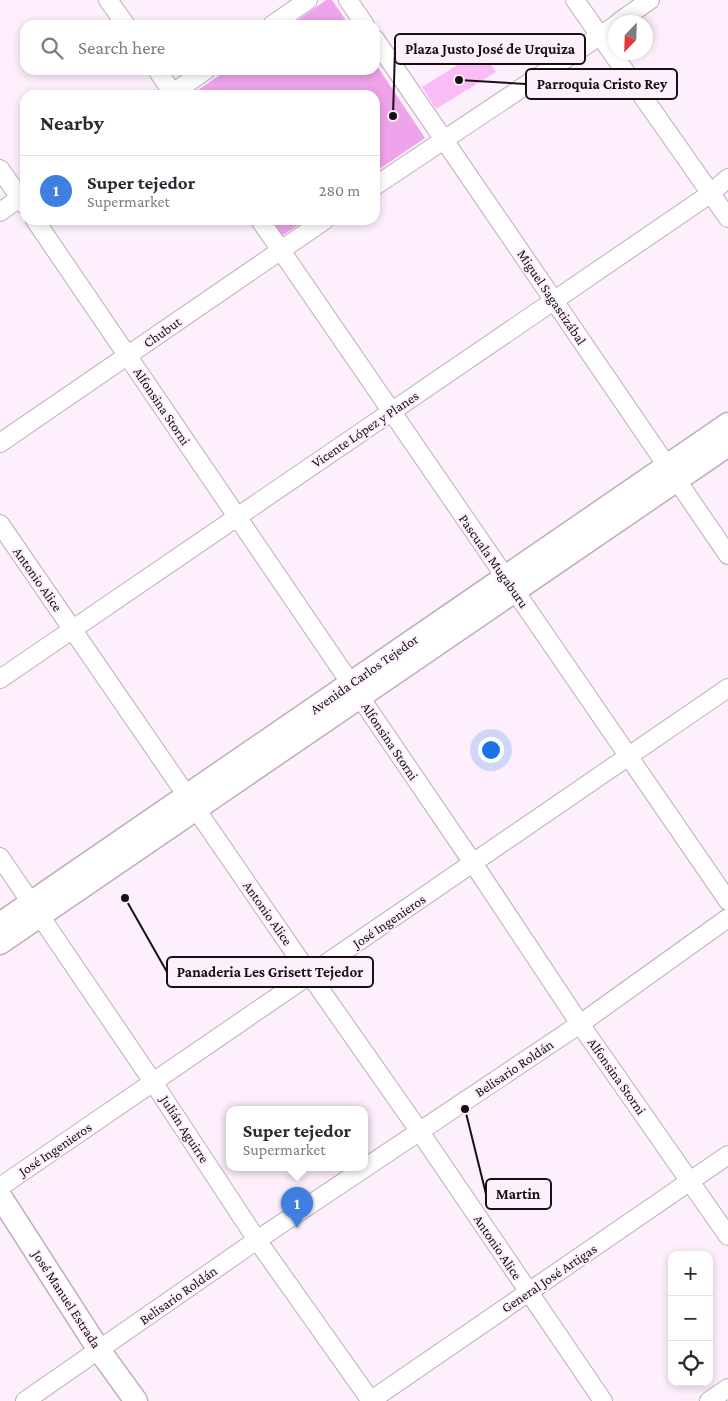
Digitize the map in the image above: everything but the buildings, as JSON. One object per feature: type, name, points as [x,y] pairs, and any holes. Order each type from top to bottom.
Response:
[{"type":"main road","name":"Avenida Carlos Tejedor","points":[[0,944],[36,909],[672,473],[728,424]]},
{"type":"main road","name":"Avenida Carlos Tejedor","points":[[672,473],[728,445]]},
{"type":"main road","name":"Avenida Carlos Tejedor","points":[[0,924],[36,909]]},
{"type":"main road","name":"José Manuel Estrada","points":[[0,1196],[99,1350],[136,1401]]},
{"type":"street","points":[[108,0],[122,20]]},
{"type":"street","points":[[279,20],[308,0]]},
{"type":"street","points":[[348,0],[362,20]]},
{"type":"street","points":[[575,0],[728,218]]},
{"type":"street","points":[[629,15],[650,0]]},
{"type":"street","points":[[380,183],[608,30]]},
{"type":"street","name":"Miguel Sagastizábal","points":[[380,46],[728,555]]},
{"type":"street","points":[[159,75],[169,90]]},
{"type":"street","points":[[178,90],[199,75]]},
{"type":"street","points":[[0,168],[20,195]]},
{"type":"street","name":"Vicente López y Planes","points":[[0,679],[710,194],[728,178]]},
{"type":"street","points":[[0,212],[20,201]]},
{"type":"street","name":"Alfonsina Storni","points":[[38,225],[356,690],[580,1024],[728,1236]]},
{"type":"street","name":"Pascuala Mugaburu","points":[[263,225],[728,901]]},
{"type":"street","name":"Chubut","points":[[0,443],[318,225]]},
{"type":"street","name":"Antonio Alice","points":[[0,524],[420,1132],[603,1401]]},
{"type":"street","name":"José Ingenieros","points":[[0,1187],[728,688]]},
{"type":"street","name":"Julián Aguirre","points":[[0,856],[154,1082],[257,1240],[371,1401]]},
{"type":"street","name":"Belisario Roldán","points":[[368,1166],[580,1024],[728,918]]},
{"type":"street","name":"General José Artigas","points":[[371,1401],[728,1155]]},
{"type":"street","name":"Belisario Roldán","points":[[25,1401],[257,1240],[361,1171]]},
{"type":"street","points":[[709,1401],[728,1388]]},
{"type":"shaded area","points":[[326,0],[332,0],[346,20],[298,20]]},
{"type":"shaded area","points":[[380,70],[425,138],[380,169],[380,90],[198,90],[220,75],[380,75]]},
{"type":"shaded area","points":[[274,225],[298,225],[282,236]]},
{"type":"place","name":"Parroquia Cristo Rey","points":[[459,80]]},
{"type":"place","name":"Plaza Justo José de Urquiza","points":[[393,116]]},
{"type":"place","name":"Panaderia Les Grisett Tejedor","points":[[125,898]]},
{"type":"place","name":"Martin","points":[[465,1109]]},
{"type":"place","name":"Super tejedor","points":[[297,1228]]}]
